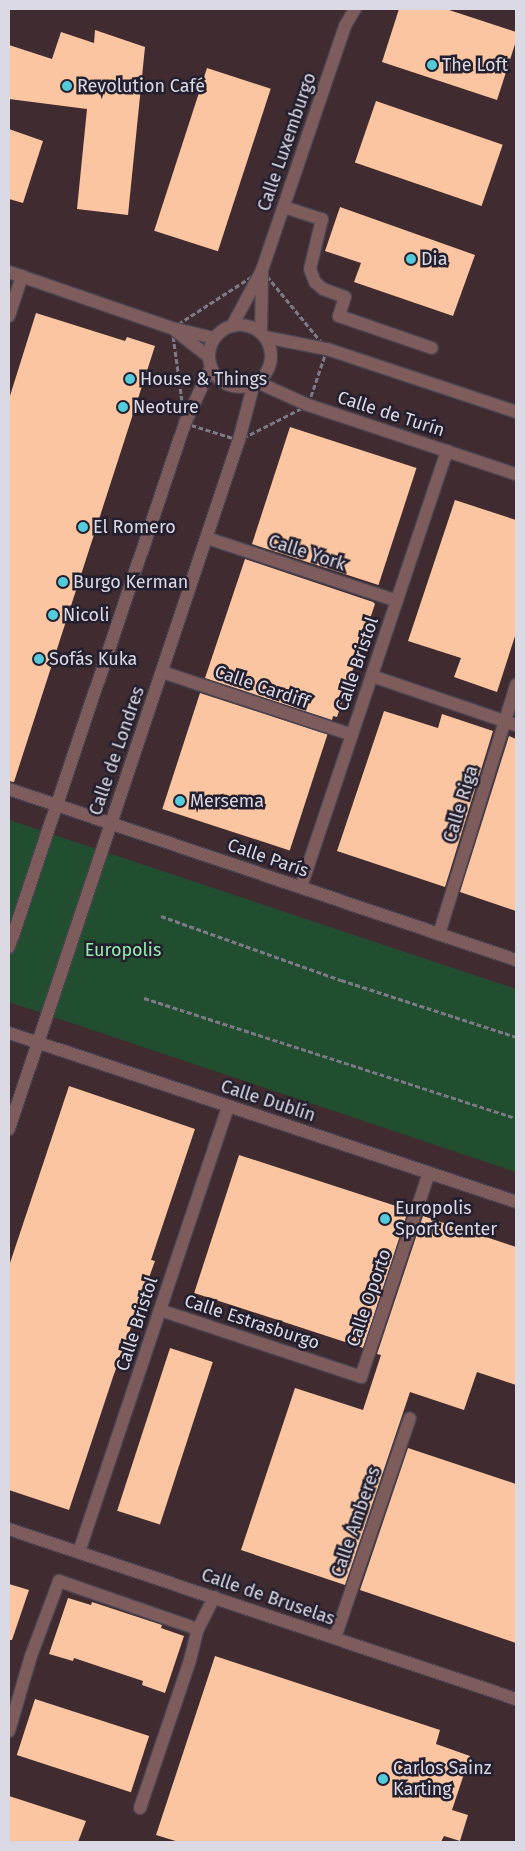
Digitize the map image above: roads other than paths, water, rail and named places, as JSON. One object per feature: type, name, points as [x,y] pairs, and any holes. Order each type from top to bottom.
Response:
[{"type":"street","name":"Calle Luxemburgo","points":[[232,326],[262,270],[345,26],[347,9]]},
{"type":"street","name":"Calle Luxemburgo","points":[[345,26],[356,9]]},
{"type":"street","points":[[284,207],[322,219],[310,269],[315,282],[323,289],[345,297],[339,316],[432,348]]},
{"type":"street","name":"Calle Luxemburgo","points":[[262,270],[263,335]]},
{"type":"street","points":[[9,272],[172,328],[214,338]]},
{"type":"street","points":[[9,316],[22,276]]},
{"type":"street","points":[[9,947],[185,423],[210,362],[214,338],[222,330],[232,326],[253,327],[263,335],[328,349],[516,412]]},
{"type":"street","points":[[172,328],[210,362],[218,378],[229,385],[242,387],[255,383],[267,371],[271,356],[263,335]]},
{"type":"street","name":"Calle de Turín","points":[[255,383],[308,405],[516,474]]},
{"type":"street","name":"Calle de Londres","points":[[9,1129],[240,440],[255,383]]},
{"type":"street","name":"Calle Bristol","points":[[301,887],[447,451]]},
{"type":"street","name":"Calle York","points":[[207,538],[397,601]]},
{"type":"street","name":"Calle Cardiff","points":[[162,672],[352,736]]},
{"type":"street","points":[[372,676],[511,723]]},
{"type":"street","name":"Calle Riga","points":[[439,934],[511,723],[516,685]]},
{"type":"street","name":"Calle París","points":[[9,789],[516,960]]},
{"type":"street","name":"Calle Dublín","points":[[9,1033],[516,1202]]},
{"type":"street","name":"Calle Bristol","points":[[79,1552],[228,1106]]},
{"type":"street","name":"Calle Oporto","points":[[361,1377],[429,1173]]},
{"type":"street","name":"Calle Estrasburgo","points":[[160,1310],[361,1377]]},
{"type":"street","name":"Calle Amberes","points":[[335,1638],[410,1418]]},
{"type":"street","name":"Calle de Bruselas","points":[[9,1529],[516,1699]]},
{"type":"street","points":[[9,1732],[31,1656],[59,1582],[198,1629]]},
{"type":"street","points":[[140,1808],[190,1660],[198,1629],[214,1597]]},
{"type":"place","name":"The Loft","points":[[432,65]]},
{"type":"place","name":"Revolution Café","points":[[67,86]]},
{"type":"place","name":"Dia","points":[[411,259]]},
{"type":"place","name":"House & Things","points":[[130,379]]},
{"type":"place","name":"Neoture","points":[[123,407]]},
{"type":"place","name":"El Romero","points":[[83,527]]},
{"type":"place","name":"Burgo Kerman","points":[[63,582]]},
{"type":"place","name":"Nicoli","points":[[53,615]]},
{"type":"place","name":"Sofás Kuka","points":[[39,659]]},
{"type":"place","name":"Mersema","points":[[180,801]]},
{"type":"place","name":"Europolis Sport Center","points":[[385,1219]]},
{"type":"place","name":"Carlos Sainz Karting","points":[[383,1779]]},
{"type":"park label","name":"Europolis","points":[[123,950]]}]
